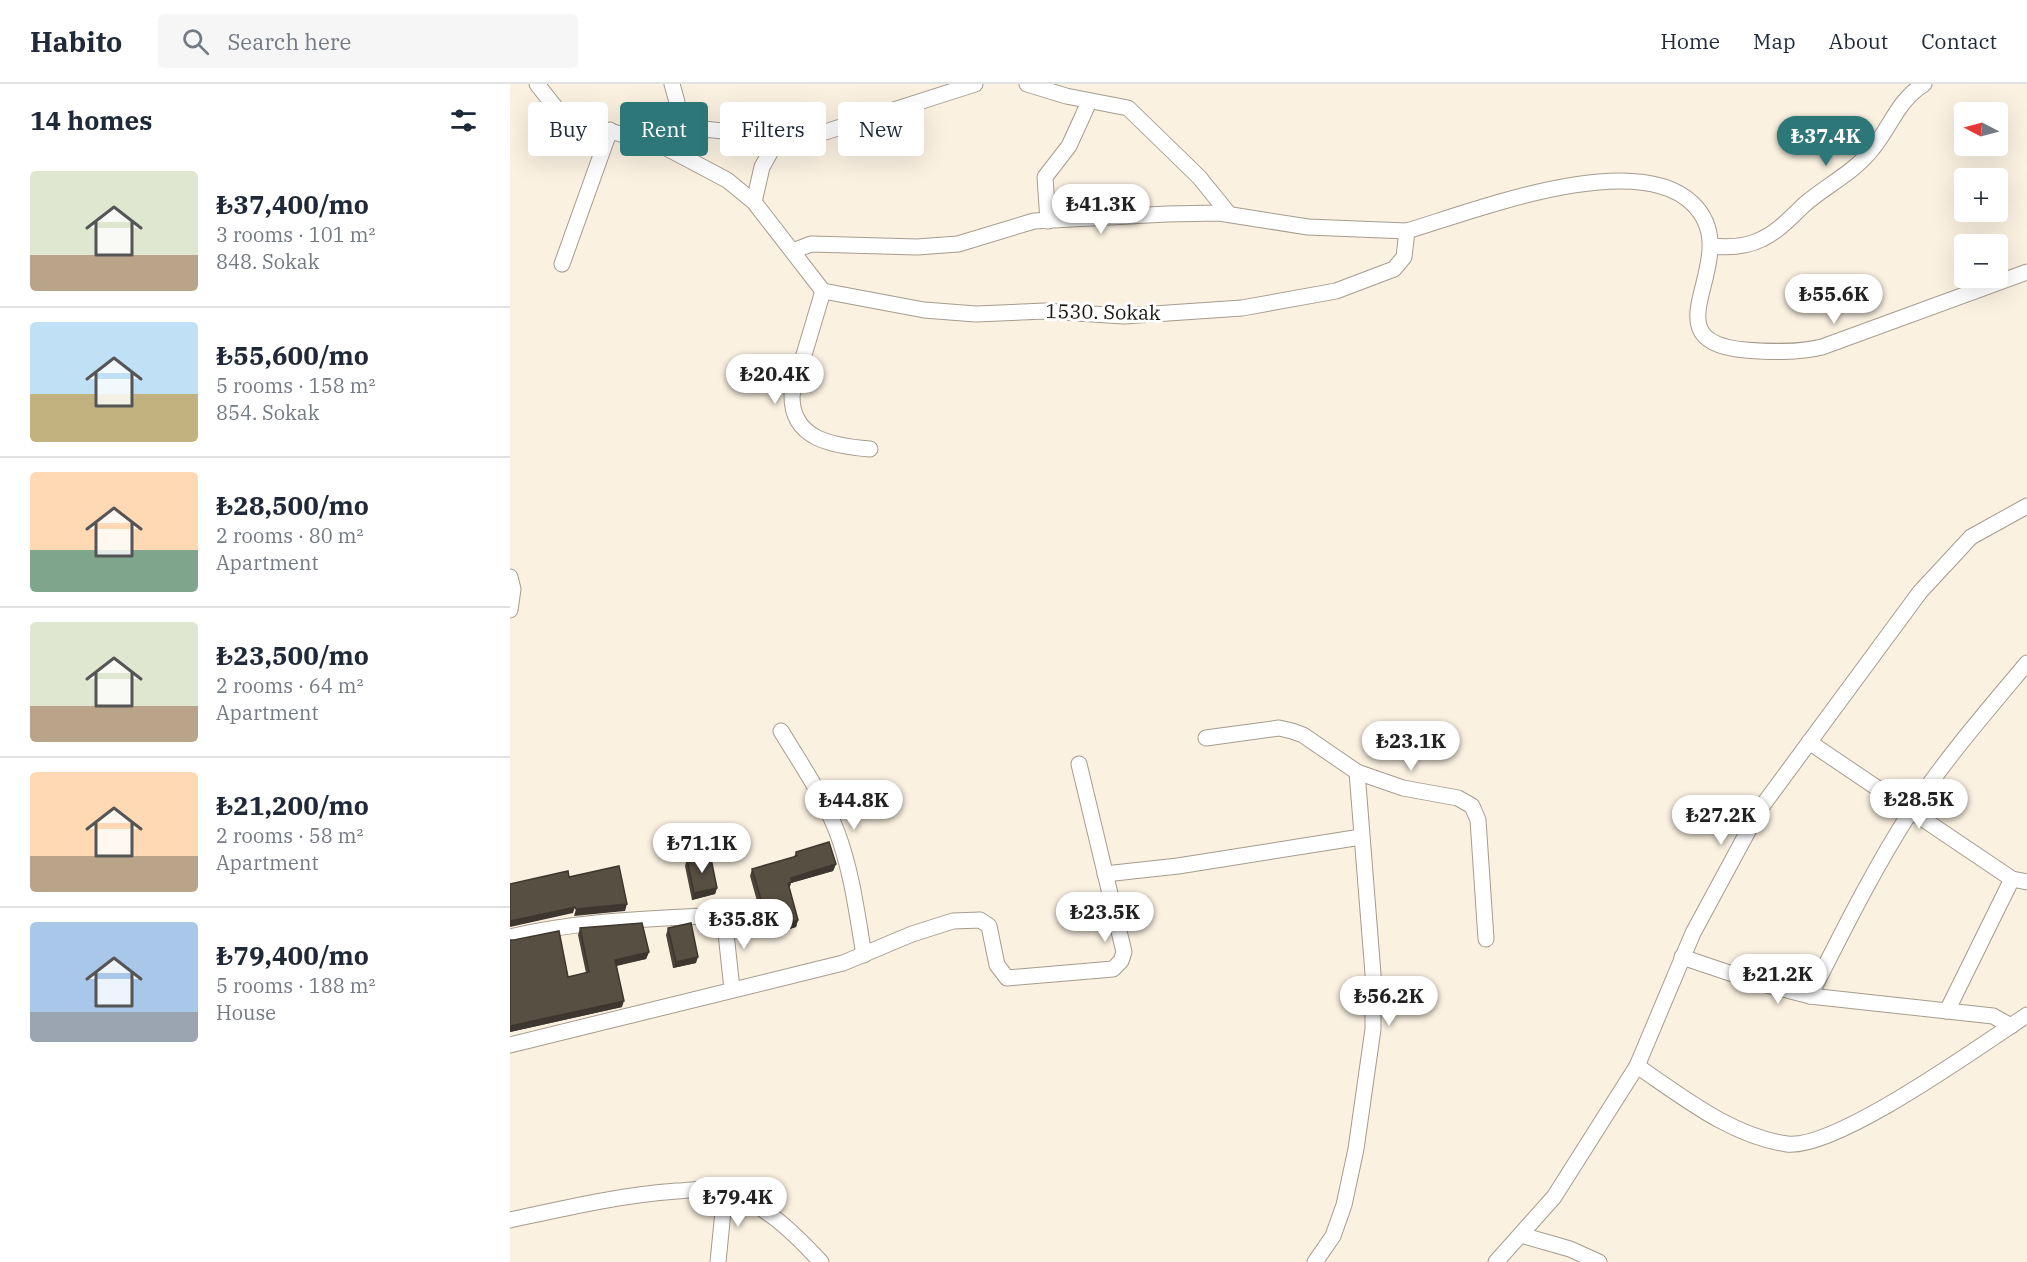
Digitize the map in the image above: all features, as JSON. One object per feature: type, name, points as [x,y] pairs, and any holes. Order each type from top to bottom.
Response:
[{"type":"street","points":[[537,84],[559,112],[590,126],[620,133]]},
{"type":"street","points":[[672,84],[677,102]]},
{"type":"street","points":[[826,130],[955,86],[975,84]]},
{"type":"street","points":[[1027,84],[1089,102],[1128,108],[1199,177],[1229,214]]},
{"type":"street","points":[[1712,246],[1728,248],[1746,245],[1778,230],[1805,205],[1856,166],[1873,149],[1899,106],[1908,95],[1924,84]]},
{"type":"street","points":[[1048,221],[1045,177],[1069,146],[1089,102]]},
{"type":"street","points":[[562,264],[610,130]]},
{"type":"street","points":[[682,156],[727,180],[754,202],[823,291],[792,395],[793,412],[801,428],[821,440],[870,449]]},
{"type":"street","points":[[754,202],[762,167],[768,156]]},
{"type":"street","points":[[793,251],[811,244],[916,248],[958,244],[1014,225],[1167,214],[1229,214],[1308,227],[1407,231],[1566,184],[1644,182],[1675,191],[1692,202],[1704,216],[1712,246],[1710,266],[1698,303],[1699,329],[1706,338],[1727,348],[1765,352],[1804,351],[1822,347],[2027,272]]},
{"type":"street","name":"1530. Sokak","points":[[823,291],[924,310],[976,314],[1045,311],[1124,316],[1242,308],[1336,291],[1394,270],[1404,257],[1407,231]]},
{"type":"street","points":[[1496,1262],[1554,1197],[1637,1066],[1682,957],[1760,809],[1927,584],[1971,537],[2027,506]]},
{"type":"street","points":[[510,577],[513,589],[510,610]]},
{"type":"street","points":[[1810,996],[1836,941],[1911,812],[1943,767],[2027,663]]},
{"type":"street","points":[[1206,738],[1286,729],[1303,735],[1357,772],[1403,788],[1458,798],[1473,806],[1478,820],[1486,939]]},
{"type":"street","points":[[781,731],[821,797],[837,833],[851,879],[864,955]]},
{"type":"street","points":[[1809,742],[1911,812],[2019,880],[1947,1011]]},
{"type":"street","points":[[510,1045],[843,963],[912,934],[953,921],[985,922],[992,931],[997,965],[1007,978],[1113,969],[1121,961],[1124,952],[1079,764]]},
{"type":"street","points":[[1315,1262],[1333,1236],[1344,1205],[1356,1149],[1373,1029],[1372,974],[1357,772]]},
{"type":"street","points":[[1105,874],[1178,866],[1361,837]]},
{"type":"street","points":[[510,938],[544,930],[632,920],[724,915],[732,989]]},
{"type":"street","points":[[1682,957],[1759,983],[1810,996],[1993,1016],[2011,1026]]},
{"type":"street","points":[[1637,1066],[1727,1124],[1766,1139],[1789,1144],[1805,1143],[1825,1138],[1888,1104],[2027,1015]]},
{"type":"street","points":[[510,1220],[631,1196],[694,1190],[725,1191],[771,1215],[800,1239],[821,1262]]},
{"type":"street","points":[[718,1262],[725,1191]]},
{"type":"street","points":[[1521,1235],[1570,1249],[1599,1262]]},
{"type":"building","points":[[829,842],[836,864],[791,878],[792,882],[788,883],[798,920],[765,930],[759,908],[763,906],[752,869],[797,856],[796,852]]},
{"type":"building","points":[[710,854],[717,888],[694,893],[687,859]]},
{"type":"building","points":[[619,866],[627,904],[576,909],[575,907],[510,921],[510,884],[568,871],[569,877]]},
{"type":"building","points":[[642,923],[649,952],[615,960],[624,1001],[510,1026],[510,940],[559,931],[568,977],[589,972],[580,928]]},
{"type":"building","points":[[691,923],[698,957],[676,962],[668,928]]}]
